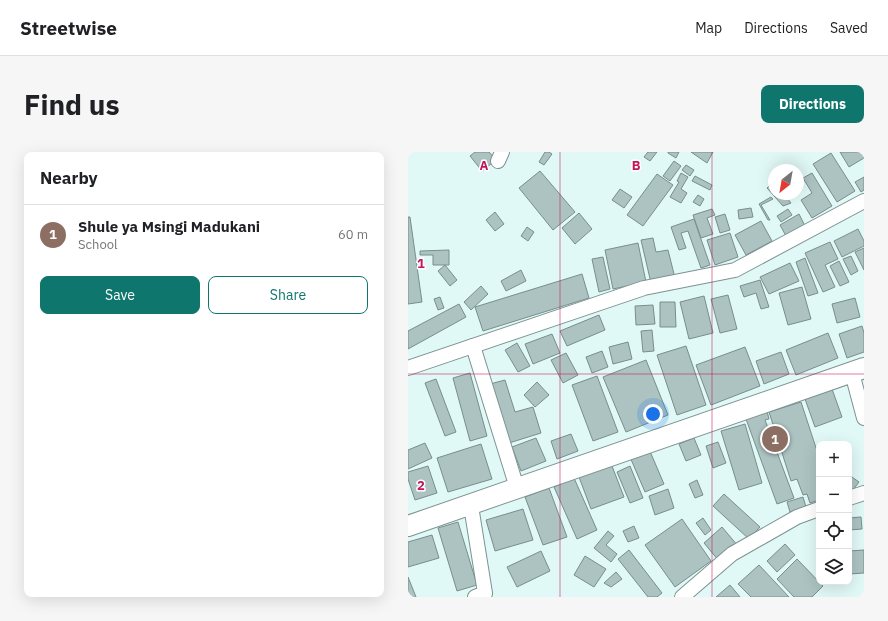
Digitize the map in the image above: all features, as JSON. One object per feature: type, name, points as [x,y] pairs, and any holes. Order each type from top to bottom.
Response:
[{"type":"main road","points":[[408,526],[471,506],[517,488],[858,371]]},
{"type":"street","points":[[408,368],[644,288],[735,270],[864,201]]},
{"type":"street","points":[[473,346],[517,488]]},
{"type":"street","points":[[858,371],[864,418]]},
{"type":"street","points":[[852,497],[864,493]]},
{"type":"street","points":[[471,506],[485,593],[475,597]]},
{"type":"street","points":[[682,597],[732,554],[797,517],[816,510]]},
{"type":"building","points":[[475,152],[489,152],[496,160],[482,171],[470,156]]},
{"type":"building","points":[[545,152],[552,154],[544,165],[539,162]]},
{"type":"building","points":[[648,152],[657,152],[650,161],[644,157]]},
{"type":"building","points":[[668,152],[679,152],[676,158]]},
{"type":"building","points":[[691,152],[713,152],[707,163]]},
{"type":"building","points":[[840,152],[864,152],[864,158],[849,167]]},
{"type":"building","points":[[831,153],[855,191],[837,202],[813,164]]},
{"type":"building","points":[[674,161],[681,166],[670,181],[663,176]]},
{"type":"building","points":[[686,165],[694,170],[690,176],[682,170]]},
{"type":"building","points":[[540,171],[575,212],[553,230],[519,188]]},
{"type":"building","points":[[681,173],[688,177],[681,189],[687,193],[681,203],[670,197],[679,182],[677,181]]},
{"type":"building","points":[[812,173],[832,206],[812,218],[801,200],[804,200],[804,198],[812,193],[804,177]]},
{"type":"building","points":[[657,174],[673,185],[643,226],[627,215]]},
{"type":"building","points":[[695,176],[712,185],[710,190],[692,181]]},
{"type":"building","points":[[864,177],[864,190],[861,192],[855,182]]},
{"type":"building","points":[[620,189],[632,197],[624,208],[612,200]]},
{"type":"building","points":[[698,195],[704,199],[700,206],[693,202]]},
{"type":"building","points":[[768,199],[771,200],[761,205],[770,220],[768,220],[759,204]]},
{"type":"building","points":[[778,200],[789,200],[791,203],[783,206]]},
{"type":"building","points":[[751,208],[753,217],[739,219],[738,210]]},
{"type":"building","points":[[712,209],[715,215],[707,218],[713,234],[701,238],[693,215]]},
{"type":"building","points":[[788,209],[792,215],[781,222],[777,216]]},
{"type":"building","points":[[495,212],[504,224],[495,231],[486,220]]},
{"type":"building","points":[[579,213],[592,229],[575,244],[562,228]]},
{"type":"building","points":[[725,214],[730,230],[720,233],[715,217]]},
{"type":"building","points":[[799,214],[805,226],[786,236],[780,225]]},
{"type":"building","points":[[408,217],[410,217],[422,302],[408,304]]},
{"type":"building","points":[[694,219],[710,265],[701,268],[688,231],[681,233],[686,248],[679,250],[671,227]]},
{"type":"building","points":[[761,221],[772,241],[746,255],[735,235]]},
{"type":"building","points":[[527,227],[534,232],[528,241],[521,236]]},
{"type":"building","points":[[858,229],[864,241],[864,246],[842,257],[834,241]]},
{"type":"building","points":[[730,233],[738,257],[715,265],[707,240]]},
{"type":"building","points":[[653,238],[656,252],[668,250],[675,278],[651,283],[641,240]]},
{"type":"building","points":[[830,242],[838,259],[825,265],[835,287],[823,292],[805,253]]},
{"type":"building","points":[[638,243],[646,282],[613,289],[605,250]]},
{"type":"building","points":[[864,248],[864,270],[855,252]]},
{"type":"building","points":[[449,250],[449,265],[433,265],[433,255],[420,255],[420,251]]},
{"type":"building","points":[[851,256],[858,271],[851,275],[843,259]]},
{"type":"building","points":[[603,257],[610,289],[599,292],[592,259]]},
{"type":"building","points":[[805,258],[818,293],[808,296],[796,262]]},
{"type":"building","points":[[839,261],[849,282],[840,286],[830,266]]},
{"type":"building","points":[[790,263],[799,281],[769,294],[760,277]]},
{"type":"building","points":[[445,265],[457,280],[450,286],[438,271]]},
{"type":"building","points":[[521,270],[526,281],[506,291],[501,281]]},
{"type":"building","points":[[582,274],[589,298],[483,331],[475,307]]},
{"type":"building","points":[[760,280],[769,307],[761,309],[756,293],[744,297],[740,286]]},
{"type":"building","points":[[481,286],[488,294],[471,310],[464,302]]},
{"type":"building","points":[[802,287],[811,319],[788,325],[779,293]]},
{"type":"building","points":[[728,295],[737,329],[720,333],[711,299]]},
{"type":"building","points":[[704,296],[713,333],[689,339],[680,302]]},
{"type":"building","points":[[440,297],[444,308],[438,310],[434,299]]},
{"type":"building","points":[[855,298],[860,317],[837,323],[832,304]]},
{"type":"building","points":[[660,302],[675,302],[676,327],[660,327]]},
{"type":"building","points":[[459,304],[466,317],[408,349],[408,331]]},
{"type":"building","points":[[653,305],[655,324],[636,325],[635,306]]},
{"type":"building","points":[[599,315],[605,330],[567,346],[560,331]]},
{"type":"building","points":[[862,326],[864,333],[864,352],[847,358],[839,334]]},
{"type":"building","points":[[652,330],[654,351],[643,352],[641,331]]},
{"type":"building","points":[[828,333],[838,358],[796,375],[786,350]]},
{"type":"building","points":[[552,334],[560,353],[533,364],[525,344]]},
{"type":"building","points":[[628,342],[632,359],[613,364],[609,347]]},
{"type":"building","points":[[517,343],[530,366],[518,372],[505,350]]},
{"type":"building","points":[[686,346],[706,405],[677,415],[657,355]]},
{"type":"building","points":[[745,347],[760,386],[711,405],[696,365]]},
{"type":"building","points":[[602,351],[608,367],[592,373],[586,357]]},
{"type":"building","points":[[781,352],[789,374],[764,384],[756,361]]},
{"type":"building","points":[[566,353],[578,375],[563,383],[551,360]]},
{"type":"building","points":[[646,360],[668,415],[626,432],[603,377]]},
{"type":"building","points":[[470,373],[487,436],[470,441],[453,378]]},
{"type":"building","points":[[597,376],[618,432],[593,441],[572,385]]},
{"type":"building","points":[[436,379],[456,432],[445,436],[425,383]]},
{"type":"building","points":[[505,380],[515,412],[533,407],[541,433],[509,443],[490,384]]},
{"type":"building","points":[[537,382],[549,395],[535,407],[524,395]]},
{"type":"building","points":[[832,389],[842,417],[815,427],[805,399]]},
{"type":"building","points":[[801,402],[816,448],[816,501],[810,503],[807,494],[803,495],[797,479],[791,481],[769,412]]},
{"type":"building","points":[[767,411],[769,419],[765,420],[794,498],[777,504],[746,419]]},
{"type":"building","points":[[745,424],[762,483],[739,490],[721,431]]},
{"type":"building","points":[[571,434],[578,451],[557,459],[551,441]]},
{"type":"building","points":[[536,438],[546,461],[521,471],[512,447]]},
{"type":"building","points":[[694,438],[701,455],[686,461],[679,444]]},
{"type":"building","points":[[718,442],[726,463],[713,468],[706,446]]},
{"type":"building","points":[[425,443],[432,458],[408,469],[408,450]]},
{"type":"building","points":[[481,444],[492,479],[448,492],[437,458]]},
{"type":"building","points":[[649,449],[664,484],[645,492],[630,457]]},
{"type":"building","points":[[428,466],[437,493],[415,500],[408,479],[408,472]]},
{"type":"building","points":[[612,466],[624,497],[591,509],[579,477]]},
{"type":"building","points":[[630,466],[643,498],[630,503],[617,472]]},
{"type":"building","points":[[852,477],[859,482],[852,491]]},
{"type":"building","points":[[574,478],[597,530],[577,539],[554,487]]},
{"type":"building","points":[[697,480],[703,495],[695,498],[689,484]]},
{"type":"building","points":[[549,488],[567,537],[543,545],[525,497]]},
{"type":"building","points":[[668,489],[674,508],[655,515],[649,496]]},
{"type":"building","points":[[724,494],[760,527],[749,539],[713,506]]},
{"type":"building","points":[[803,497],[806,507],[790,512],[787,502]]},
{"type":"building","points":[[523,509],[533,540],[495,551],[486,520]]},
{"type":"building","points":[[861,517],[862,529],[852,530],[852,518]]},
{"type":"building","points":[[703,518],[711,530],[705,535],[696,523]]},
{"type":"building","points":[[682,519],[711,561],[675,587],[645,545]]},
{"type":"building","points":[[458,522],[477,585],[457,591],[438,528]]},
{"type":"building","points":[[634,526],[639,538],[628,542],[623,531]]},
{"type":"building","points":[[722,527],[738,546],[719,561],[704,543]]},
{"type":"building","points":[[608,531],[614,536],[606,545],[617,554],[611,562],[594,548]]},
{"type":"building","points":[[432,535],[439,558],[408,567],[408,542]]},
{"type":"building","points":[[785,544],[795,555],[777,572],[767,561]]},
{"type":"building","points":[[629,550],[662,593],[657,597],[648,597],[618,559]]},
{"type":"building","points":[[864,550],[864,573],[852,574],[852,551]]},
{"type":"building","points":[[541,551],[550,571],[517,587],[507,567]]},
{"type":"building","points":[[585,556],[606,569],[594,587],[574,575]]},
{"type":"building","points":[[797,559],[816,579],[816,585],[823,586],[812,597],[794,597],[777,579]]},
{"type":"building","points":[[759,565],[789,597],[751,597],[738,584]]},
{"type":"building","points":[[616,572],[622,579],[611,587],[604,583]]},
{"type":"building","points":[[408,577],[416,597],[408,597]]},
{"type":"building","points":[[730,585],[740,597],[716,597]]},
{"type":"place","name":"Shule ya Msingi Madukani","points":[[775,439]]}]
